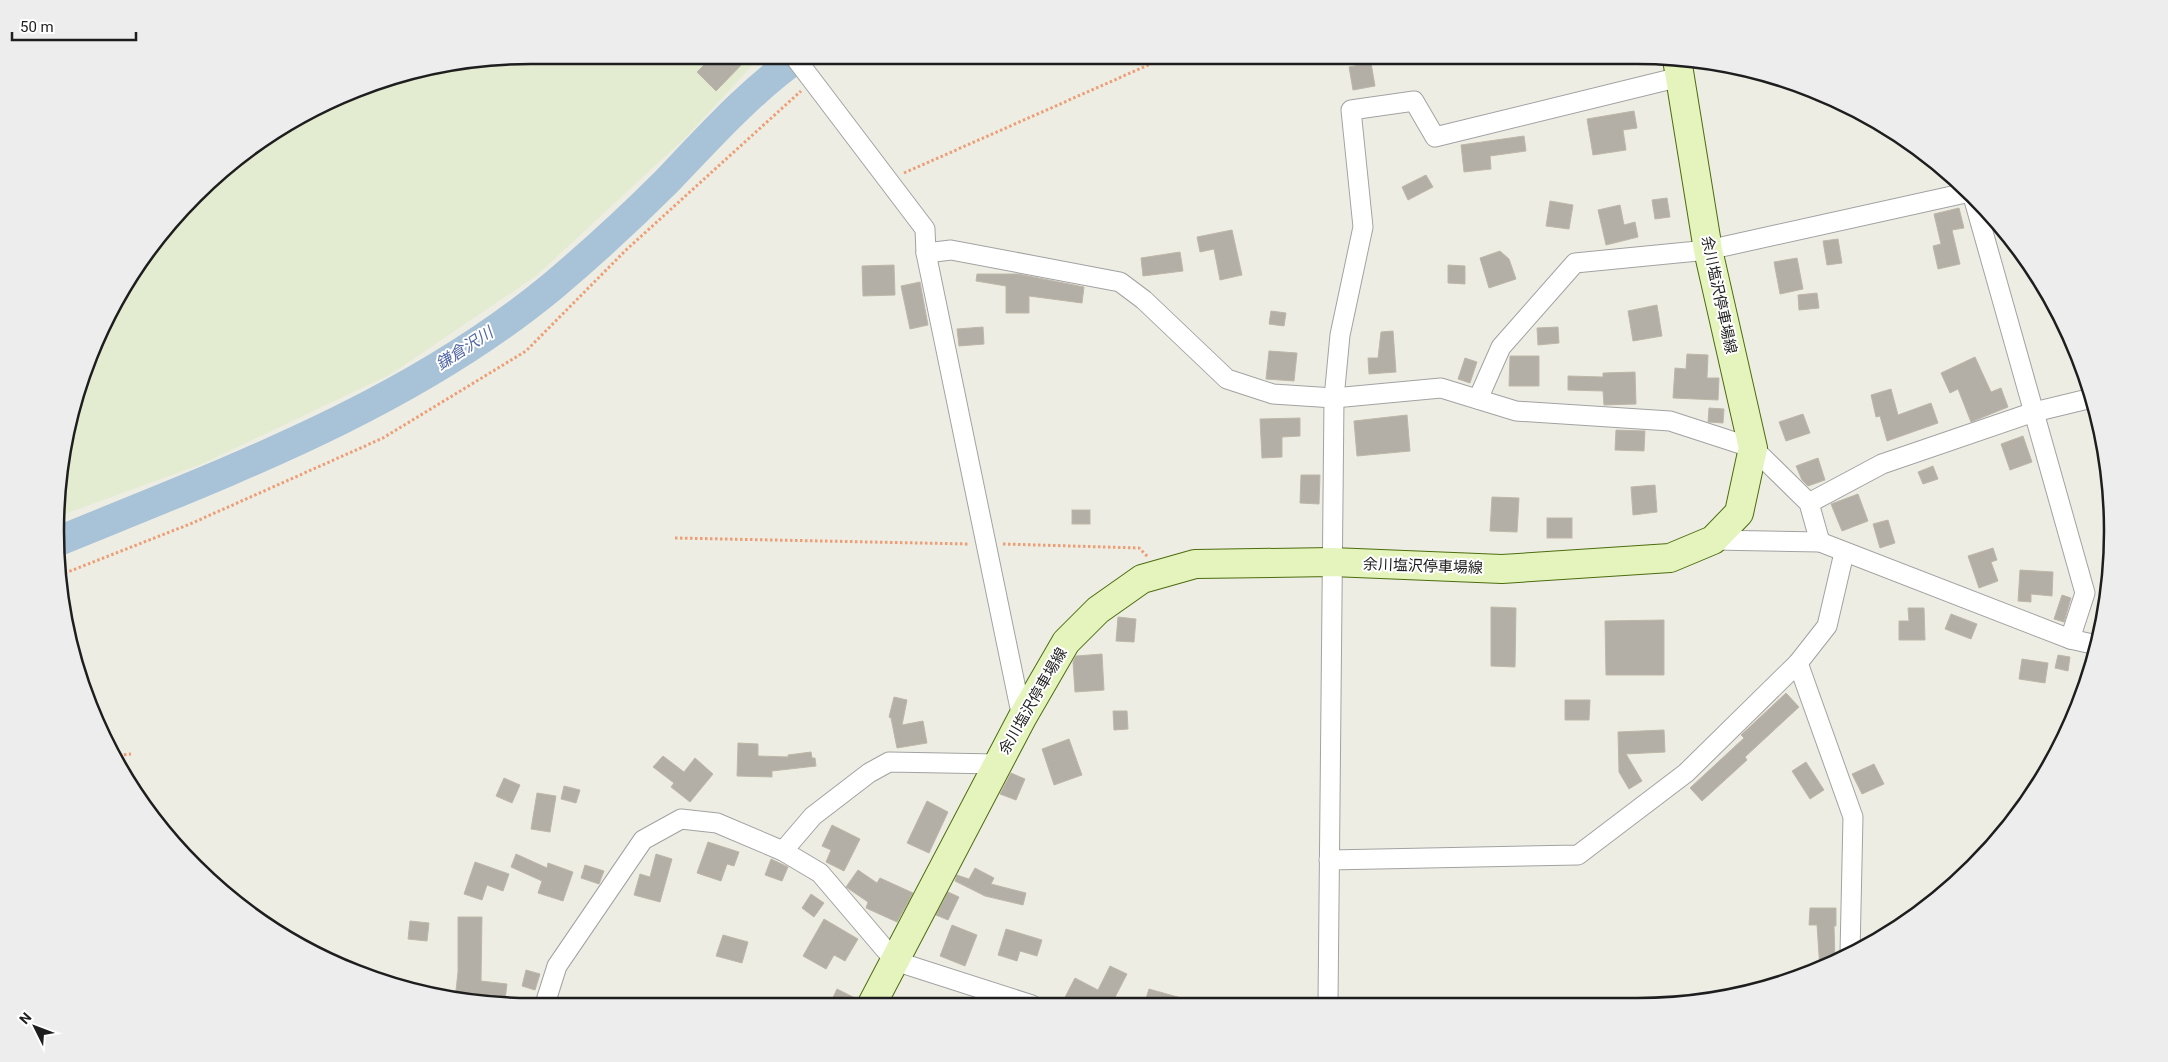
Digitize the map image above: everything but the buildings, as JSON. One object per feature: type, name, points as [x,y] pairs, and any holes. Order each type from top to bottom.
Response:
[{"type":"main road","name":"余川塩沢停車場線","points":[[875,998],[997,764],[1066,642],[1098,610],[1142,579],[1194,564],[1332,562],[1502,569],[1670,558],[1713,540],[1739,514],[1753,448],[1708,250],[1679,68]]},
{"type":"street","points":[[800,64],[925,230],[926,253],[1022,718]]},
{"type":"street","points":[[1328,998],[1334,398],[1340,335],[1363,227],[1351,110],[1414,100],[1435,136],[1679,68]]},
{"type":"street","points":[[1478,399],[1501,347],[1575,263],[1708,250],[1960,194]]},
{"type":"street","points":[[1976,211],[2085,593],[2070,639]]},
{"type":"street","points":[[926,253],[952,250],[1120,282],[1144,300],[1227,379],[1273,394],[1334,398],[1441,388],[1516,411],[1670,421],[1753,448],[1809,503],[1820,542]]},
{"type":"street","points":[[1809,503],[1882,464],[2034,412],[2085,400]]},
{"type":"street","points":[[1713,540],[1820,542],[2070,639],[2090,643]]},
{"type":"street","points":[[1329,860],[1578,855],[1686,773],[1798,664],[1828,626],[1844,552]]},
{"type":"street","points":[[1798,664],[1853,817],[1850,947]]},
{"type":"street","points":[[782,851],[813,816],[869,773],[889,762],[997,764]]},
{"type":"street","points":[[547,998],[557,966],[643,840],[681,819],[717,824],[782,851],[820,872],[895,961],[1010,998]]},
{"type":"path","points":[[888,180],[1151,64]]},
{"type":"path","points":[[66,573],[190,524],[383,438],[526,351],[626,250],[813,81]]},
{"type":"path","points":[[675,538],[1139,548],[1164,573]]},
{"type":"path","points":[[121,755],[131,754]]},
{"type":"green space","points":[[531,64],[754,64],[685,138],[536,276],[391,374],[202,464],[65,514],[68,470],[80,410],[99,352],[126,297],[142,271],[180,223],[223,180],[271,142],[297,126],[352,99],[410,80],[470,68]]},
{"type":"waterway","name":"鎌倉沢川","points":[[64,539],[254,460],[318,431],[380,400],[441,365],[499,327],[554,285],[626,221],[765,83],[789,64]]}]
